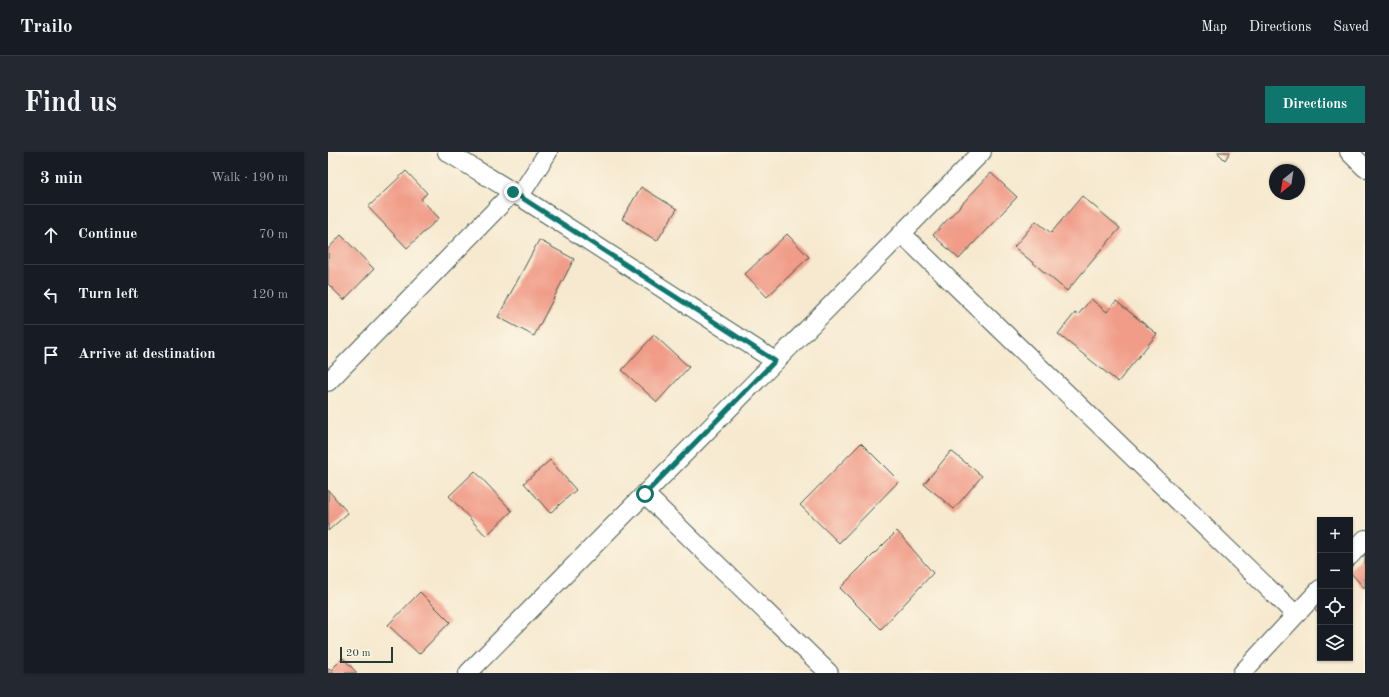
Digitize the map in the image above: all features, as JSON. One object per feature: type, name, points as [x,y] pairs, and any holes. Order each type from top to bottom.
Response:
[{"type":"street","points":[[447,152],[775,361]]},
{"type":"street","points":[[328,382],[516,195],[548,152]]},
{"type":"street","points":[[468,673],[982,152]]},
{"type":"street","points":[[1349,152],[1365,168]]},
{"type":"street","points":[[902,234],[1296,616]]},
{"type":"street","points":[[645,494],[829,673]]},
{"type":"street","points":[[1353,553],[1365,539]]},
{"type":"street","points":[[1242,673],[1317,592]]},
{"type":"building","points":[[1217,152],[1230,152],[1225,160]]},
{"type":"building","points":[[406,171],[427,193],[421,199],[439,218],[407,248],[368,207]]},
{"type":"building","points":[[991,173],[1017,197],[959,259],[933,235]]},
{"type":"building","points":[[641,187],[677,209],[657,241],[622,219]]},
{"type":"building","points":[[1082,196],[1120,228],[1067,291],[1014,247],[1036,221],[1051,233]]},
{"type":"building","points":[[787,234],[809,257],[767,297],[745,274]]},
{"type":"building","points":[[341,235],[374,269],[344,300],[328,284],[328,249]]},
{"type":"building","points":[[539,240],[574,259],[534,336],[498,317]]},
{"type":"building","points":[[1091,299],[1107,312],[1116,301],[1157,334],[1118,382],[1058,334],[1075,313],[1078,315]]},
{"type":"building","points":[[654,335],[689,367],[657,402],[622,370]]},
{"type":"building","points":[[861,443],[899,481],[839,543],[800,505]]},
{"type":"building","points":[[951,451],[982,476],[954,509],[924,484]]},
{"type":"building","points":[[550,460],[576,490],[550,513],[524,483]]},
{"type":"building","points":[[475,471],[512,511],[486,536],[449,496]]},
{"type":"building","points":[[328,490],[348,513],[328,531]]},
{"type":"building","points":[[897,531],[933,573],[881,629],[840,588]]},
{"type":"building","points":[[1365,554],[1365,589],[1353,575],[1353,566]]},
{"type":"building","points":[[420,592],[450,622],[419,654],[388,625]]},
{"type":"building","points":[[343,658],[357,673],[328,673],[328,669],[331,670]]},
{"type":"route","points":[[513,192],[775,361],[645,494]]}]
